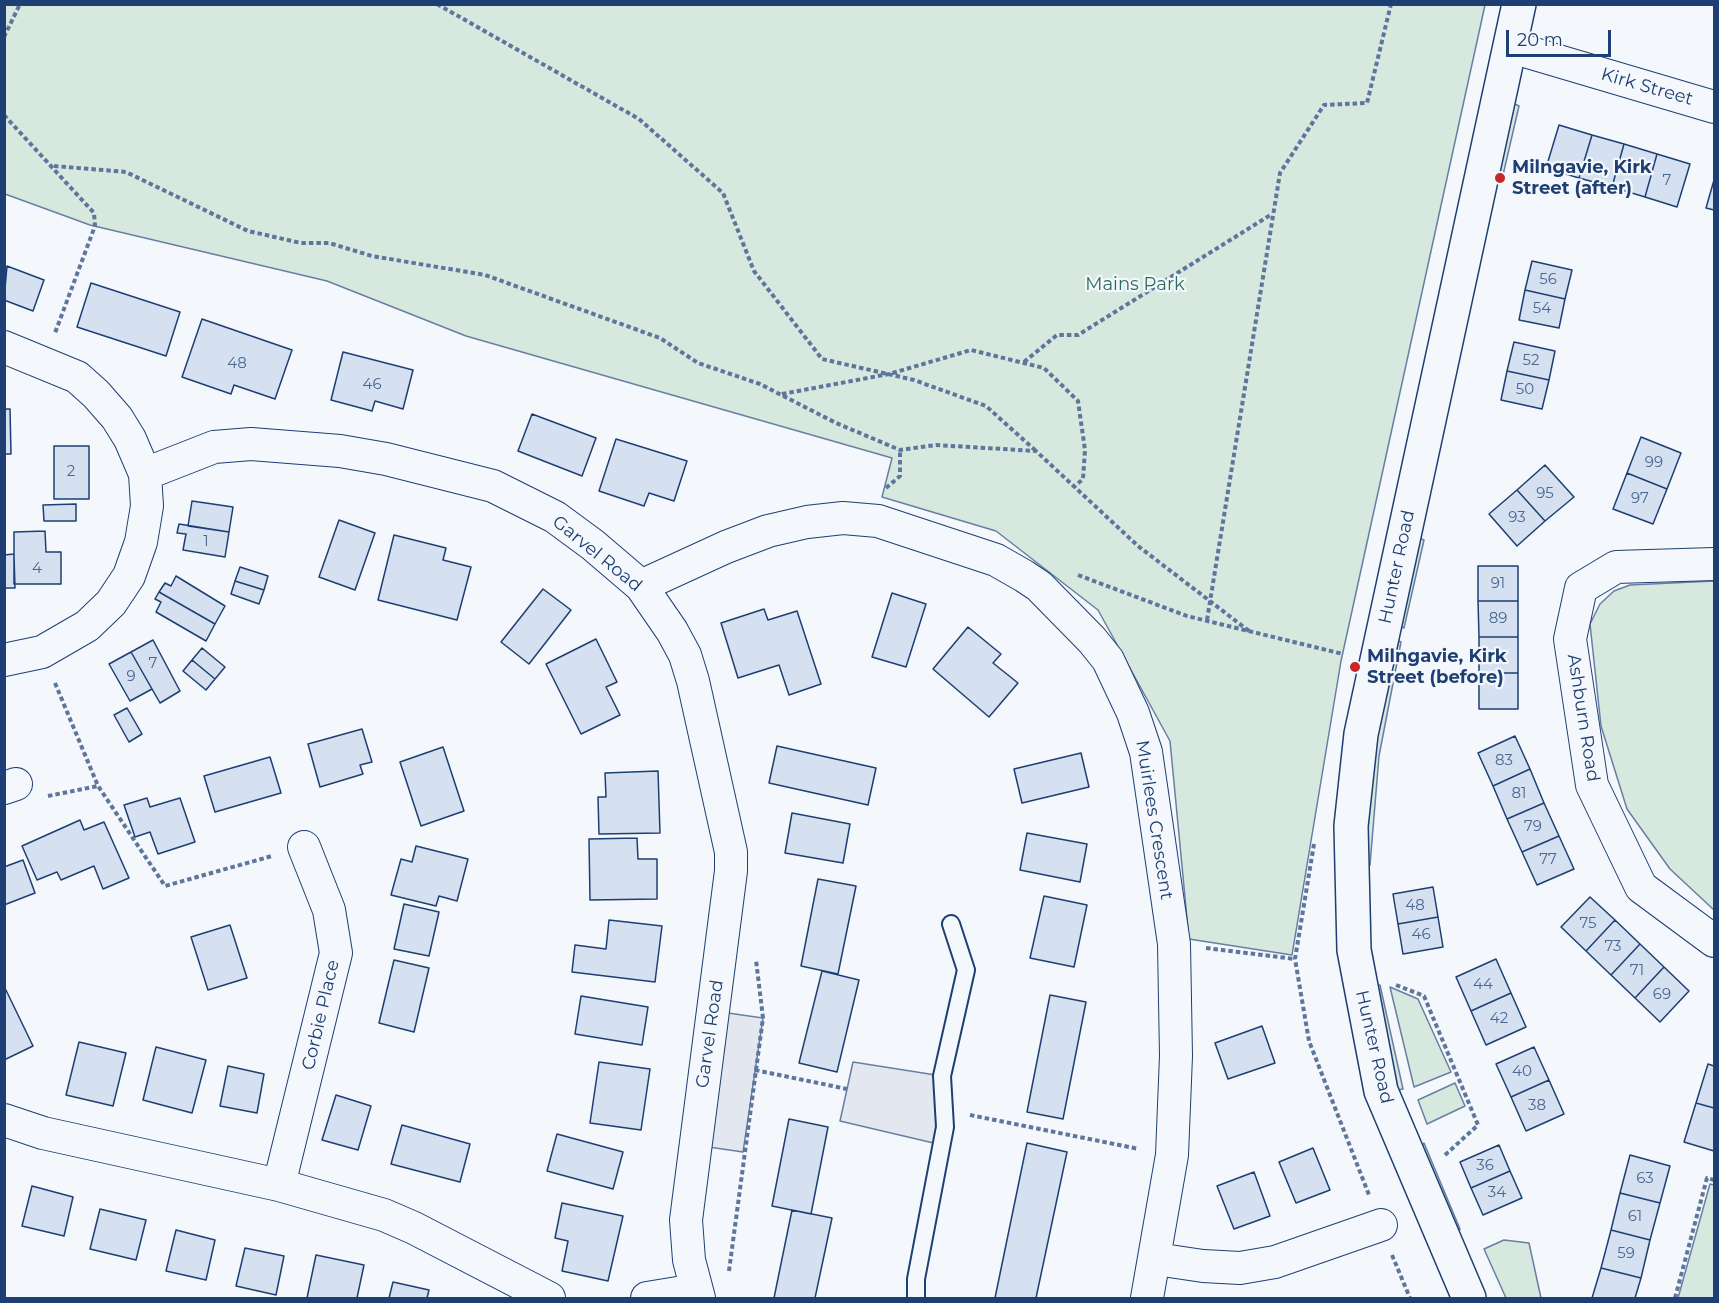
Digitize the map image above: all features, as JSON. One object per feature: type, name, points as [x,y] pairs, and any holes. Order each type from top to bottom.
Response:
[{"type":"street","name":"Hunter Road","points":[[1468,1299],[1381,1091],[1356,970],[1351,826],[1360,734],[1519,4]]},
{"type":"street","name":"Kirk Street","points":[[1511,47],[1714,106]]},
{"type":"street","points":[[4,347],[77,377],[96,394],[126,432],[145,474],[147,506],[141,542],[129,576],[111,603],[87,626],[42,651],[4,660]]},
{"type":"street","name":"Garvel Road","points":[[145,474],[214,447],[233,444],[340,451],[387,459],[493,486],[519,497],[555,517],[641,586],[685,655],[711,757],[730,852],[731,871],[686,1220],[689,1260],[698,1294]]},
{"type":"street","name":"Muirlees Crescent","points":[[641,586],[726,547],[768,531],[807,522],[843,518],[878,522],[996,560],[1024,576],[1047,594],[1108,660],[1133,713],[1146,752],[1174,944],[1176,1056],[1172,1155],[1147,1299]]},
{"type":"street","name":"Ashburn Road","points":[[1714,564],[1616,567],[1581,588],[1570,639],[1592,785],[1631,867],[1641,887],[1714,941]]},
{"type":"street","name":"Corbie Place","points":[[279,1185],[336,953],[329,910],[304,847]]},
{"type":"street","points":[[4,1120],[43,1133],[279,1185],[384,1215],[414,1227],[549,1299]]},
{"type":"street","points":[[1155,1259],[1203,1266],[1240,1268],[1303,1254],[1381,1225]]},
{"type":"street","points":[[647,1299],[698,1294]]},
{"type":"lane","points":[[916,1299],[916,1279],[945,1128],[942,1076],[966,970],[951,924]]},
{"type":"path","points":[[4,37],[20,4]]},
{"type":"path","points":[[437,4],[639,119],[723,193],[754,271],[822,359],[914,380],[986,406],[1138,546],[1249,631]]},
{"type":"path","points":[[1207,620],[1280,173],[1324,105],[1367,103],[1391,4]]},
{"type":"path","points":[[4,115],[54,166],[94,213],[95,226],[45,362]]},
{"type":"path","points":[[54,166],[126,172],[248,231],[301,243],[329,243],[372,256],[484,275],[660,338],[698,363],[760,384],[836,423],[900,450],[936,445],[1036,451]]},
{"type":"path","points":[[1024,363],[1057,335],[1078,335],[1273,213]]},
{"type":"path","points":[[781,394],[889,374],[971,350],[1044,368],[1078,401],[1084,450],[1083,479],[1074,487]]},
{"type":"path","points":[[878,522],[886,487],[900,476],[900,450]]},
{"type":"path","points":[[1071,572],[1187,616],[1376,663]]},
{"type":"path","points":[[42,651],[98,786],[165,886],[304,847]]},
{"type":"path","points":[[10,786],[39,798],[98,786]]},
{"type":"path","points":[[1174,944],[1295,959]]},
{"type":"path","points":[[728,1276],[763,1018],[754,949]]},
{"type":"path","points":[[1356,970],[1424,996],[1478,1125],[1417,1179]]},
{"type":"path","points":[[755,1070],[847,1089]]},
{"type":"path","points":[[943,1110],[1143,1150]]},
{"type":"path","points":[[1675,1299],[1707,1178],[1714,1180]]},
{"type":"green space","name":"Mains Park","points":[[4,5],[1485,5],[1341,661],[1292,955],[1189,939],[1170,741],[1098,610],[996,531],[882,497],[892,458],[466,336],[327,281],[90,225],[5,194]]},
{"type":"green space","points":[[1515,104],[1519,106],[1503,175],[1498,173],[1511,108]]},
{"type":"green space","points":[[1416,537],[1424,540],[1404,628],[1398,626]]},
{"type":"green space","points":[[1714,581],[1714,910],[1670,869],[1627,809],[1601,726],[1590,624],[1600,604],[1614,591],[1630,585]]},
{"type":"green space","points":[[1396,640],[1401,642],[1379,756],[1370,865],[1364,866],[1372,758]]},
{"type":"green space","points":[[1373,985],[1380,985],[1403,1089],[1398,1090]]},
{"type":"green space","points":[[1390,987],[1418,999],[1451,1072],[1414,1087]]},
{"type":"green space","points":[[1455,1083],[1465,1106],[1427,1124],[1418,1100]]},
{"type":"green space","points":[[1424,1143],[1460,1229],[1457,1234],[1420,1148]]},
{"type":"green space","points":[[1710,1184],[1714,1185],[1714,1298],[1678,1298]]},
{"type":"green space","points":[[1504,1240],[1529,1243],[1541,1298],[1506,1298],[1484,1249]]},
{"type":"shaded area","points":[[714,1011],[763,1018],[743,1152],[695,1145]]},
{"type":"shaded area","points":[[853,1062],[942,1076],[942,1145],[840,1121]]},
{"type":"building","points":[[1559,125],[1592,135],[1579,178],[1546,168]]},
{"type":"building","points":[[1592,135],[1624,144],[1612,187],[1579,178]]},
{"type":"building","points":[[1624,144],[1657,154],[1645,197],[1612,187]]},
{"type":"building","points":[[1657,154],[1690,164],[1677,207],[1645,197]]},
{"type":"building","points":[[1714,180],[1714,210],[1706,208]]},
{"type":"building","points":[[1532,261],[1572,270],[1565,299],[1525,290]]},
{"type":"building","points":[[7,266],[44,280],[33,311],[4,300]]},
{"type":"building","points":[[91,283],[180,312],[166,356],[77,327]]},
{"type":"building","points":[[1525,290],[1565,299],[1559,328],[1519,320]]},
{"type":"building","points":[[202,319],[292,350],[275,399],[234,385],[231,394],[182,377]]},
{"type":"building","points":[[1514,342],[1555,351],[1549,380],[1507,371]]},
{"type":"building","points":[[343,352],[413,370],[403,409],[375,401],[372,411],[331,400]]},
{"type":"building","points":[[1507,371],[1549,380],[1542,409],[1501,400]]},
{"type":"building","points":[[4,409],[10,409],[11,454],[4,454]]},
{"type":"building","points":[[532,414],[596,438],[582,476],[518,451]]},
{"type":"building","points":[[1641,437],[1681,453],[1667,489],[1627,473]]},
{"type":"building","points":[[616,439],[687,461],[674,501],[649,493],[644,506],[599,491]]},
{"type":"building","points":[[54,446],[89,446],[89,499],[54,499]]},
{"type":"building","points":[[1545,465],[1574,497],[1545,521],[1517,490]]},
{"type":"building","points":[[1627,473],[1667,489],[1653,524],[1613,509]]},
{"type":"building","points":[[1517,490],[1545,521],[1517,546],[1489,514]]},
{"type":"building","points":[[192,501],[233,507],[229,532],[188,526]]},
{"type":"building","points":[[76,504],[76,521],[44,521],[43,505]]},
{"type":"building","points":[[339,520],[375,533],[355,590],[319,577]]},
{"type":"building","points":[[179,524],[229,532],[225,557],[183,550],[186,534],[177,533]]},
{"type":"building","points":[[45,531],[46,552],[61,552],[61,584],[14,584],[14,532]]},
{"type":"building","points":[[394,535],[446,548],[443,560],[471,567],[457,620],[378,600]]},
{"type":"building","points":[[14,554],[15,588],[4,588],[4,555]]},
{"type":"building","points":[[1478,566],[1518,566],[1518,601],[1478,601]]},
{"type":"building","points":[[240,567],[268,576],[264,590],[235,581]]},
{"type":"building","points":[[176,576],[225,606],[215,624],[159,592],[165,583],[171,586]]},
{"type":"building","points":[[235,581],[264,590],[259,604],[231,594]]},
{"type":"building","points":[[543,589],[571,610],[529,664],[501,642]]},
{"type":"building","points":[[159,592],[215,624],[206,641],[156,612],[161,602],[155,599]]},
{"type":"building","points":[[892,593],[926,604],[906,667],[872,657]]},
{"type":"building","points":[[1478,601],[1518,601],[1518,637],[1479,637]]},
{"type":"building","points":[[764,609],[768,620],[797,611],[821,684],[789,695],[779,665],[738,678],[721,623]]},
{"type":"building","points":[[968,627],[1001,654],[993,663],[1018,683],[989,717],[933,669]]},
{"type":"building","points":[[1479,637],[1518,637],[1518,673],[1479,673]]},
{"type":"building","points":[[596,639],[617,682],[606,687],[620,715],[581,734],[546,664]]},
{"type":"building","points":[[153,640],[180,691],[160,703],[131,652]]},
{"type":"building","points":[[202,648],[225,667],[215,679],[192,660]]},
{"type":"building","points":[[131,652],[152,689],[130,701],[109,664]]},
{"type":"building","points":[[192,660],[215,679],[206,690],[183,671]]},
{"type":"building","points":[[1479,673],[1518,673],[1518,709],[1479,709]]},
{"type":"building","points":[[127,708],[142,734],[129,742],[114,715]]},
{"type":"building","points":[[362,729],[372,762],[360,765],[363,774],[320,787],[308,744]]},
{"type":"building","points":[[1515,736],[1530,769],[1493,786],[1478,753]]},
{"type":"building","points":[[777,746],[876,768],[868,805],[769,783]]},
{"type":"building","points":[[443,747],[464,811],[421,826],[400,762]]},
{"type":"building","points":[[1081,753],[1089,787],[1022,803],[1014,769]]},
{"type":"building","points":[[270,757],[281,793],[215,812],[204,776]]},
{"type":"building","points":[[1530,769],[1544,803],[1507,819],[1493,786]]},
{"type":"building","points":[[658,771],[660,833],[599,834],[598,797],[606,797],[605,773]]},
{"type":"building","points":[[147,798],[150,807],[180,798],[195,842],[158,854],[150,832],[135,837],[124,805]]},
{"type":"building","points":[[1544,803],[1559,836],[1522,852],[1507,819]]},
{"type":"building","points":[[792,813],[850,824],[843,863],[785,853]]},
{"type":"building","points":[[80,820],[84,830],[104,822],[129,878],[103,889],[94,866],[61,880],[57,872],[37,880],[22,846]]},
{"type":"building","points":[[1027,833],[1087,844],[1080,882],[1020,870]]},
{"type":"building","points":[[1559,836],[1574,869],[1537,885],[1522,852]]},
{"type":"building","points":[[637,838],[638,859],[657,859],[657,899],[590,900],[589,839]]},
{"type":"building","points":[[416,846],[468,859],[457,901],[439,896],[436,906],[391,895],[401,859],[412,862]]},
{"type":"building","points":[[23,860],[35,893],[4,905],[4,867]]},
{"type":"building","points":[[818,879],[856,886],[838,974],[801,966]]},
{"type":"building","points":[[1433,887],[1438,917],[1398,924],[1393,894]]},
{"type":"building","points":[[1044,896],[1087,905],[1074,967],[1030,958]]},
{"type":"building","points":[[1590,897],[1615,920],[1586,951],[1561,927]]},
{"type":"building","points":[[404,904],[439,912],[429,956],[394,949]]},
{"type":"building","points":[[1438,917],[1443,947],[1403,954],[1398,924]]},
{"type":"building","points":[[609,920],[662,926],[655,982],[572,972],[575,945],[606,949]]},
{"type":"building","points":[[1615,920],[1640,944],[1611,975],[1586,951]]},
{"type":"building","points":[[230,925],[247,978],[208,990],[191,937]]},
{"type":"building","points":[[1640,944],[1664,967],[1635,998],[1611,975]]},
{"type":"building","points":[[1496,959],[1511,993],[1471,1011],[1456,977]]},
{"type":"building","points":[[394,960],[429,968],[414,1032],[379,1023]]},
{"type":"building","points":[[1664,967],[1689,991],[1660,1022],[1635,998]]},
{"type":"building","points":[[822,971],[859,980],[837,1072],[799,1063]]},
{"type":"building","points":[[4,986],[33,1046],[4,1060]]},
{"type":"building","points":[[1511,993],[1526,1027],[1486,1045],[1471,1011]]},
{"type":"building","points":[[1050,995],[1086,1002],[1063,1119],[1027,1112]]},
{"type":"building","points":[[581,996],[648,1007],[642,1045],[575,1034]]},
{"type":"building","points":[[1262,1026],[1275,1063],[1228,1079],[1215,1043]]},
{"type":"building","points":[[79,1042],[126,1053],[113,1106],[66,1095]]},
{"type":"building","points":[[156,1047],[206,1060],[192,1113],[143,1100]]},
{"type":"building","points":[[1534,1047],[1549,1080],[1511,1097],[1496,1064]]},
{"type":"building","points":[[599,1062],[650,1069],[641,1130],[590,1123]]},
{"type":"building","points":[[1708,1064],[1714,1066],[1714,1108],[1696,1103]]},
{"type":"building","points":[[228,1066],[264,1074],[257,1113],[220,1106]]},
{"type":"building","points":[[1549,1080],[1564,1114],[1526,1131],[1511,1097]]},
{"type":"building","points":[[336,1095],[371,1106],[358,1150],[322,1140]]},
{"type":"building","points":[[1696,1103],[1714,1108],[1714,1151],[1684,1142]]},
{"type":"building","points":[[789,1119],[828,1127],[811,1214],[772,1206]]},
{"type":"building","points":[[402,1125],[470,1144],[460,1182],[391,1164]]},
{"type":"building","points":[[557,1134],[623,1152],[613,1189],[547,1171]]},
{"type":"building","points":[[1027,1143],[1067,1152],[1036,1298],[995,1298]]},
{"type":"building","points":[[1499,1145],[1510,1171],[1471,1188],[1460,1162]]},
{"type":"building","points":[[1313,1148],[1330,1190],[1296,1203],[1279,1162]]},
{"type":"building","points":[[1630,1155],[1670,1166],[1660,1203],[1620,1193]]},
{"type":"building","points":[[1510,1171],[1522,1198],[1483,1215],[1471,1188]]},
{"type":"building","points":[[1254,1172],[1270,1216],[1234,1229],[1217,1186]]},
{"type":"building","points":[[32,1186],[73,1197],[64,1236],[22,1226]]},
{"type":"building","points":[[1620,1193],[1660,1203],[1650,1240],[1611,1230]]},
{"type":"building","points":[[562,1203],[623,1216],[608,1281],[562,1271],[568,1241],[555,1238]]},
{"type":"building","points":[[100,1209],[146,1220],[136,1260],[90,1249]]},
{"type":"building","points":[[792,1210],[832,1218],[815,1298],[774,1298]]},
{"type":"building","points":[[176,1230],[215,1240],[206,1280],[166,1271]]},
{"type":"building","points":[[1611,1230],[1650,1240],[1641,1278],[1601,1268]]},
{"type":"building","points":[[245,1248],[284,1256],[276,1295],[236,1286]]},
{"type":"building","points":[[316,1255],[364,1265],[357,1298],[307,1298]]},
{"type":"building","points":[[1601,1268],[1641,1278],[1635,1298],[1592,1298]]},
{"type":"building","points":[[393,1282],[429,1290],[427,1298],[389,1298]]},
{"type":"place","name":"Milngavie, Kirk Street (after)","points":[[1500,178]]},
{"type":"place","name":"Milngavie, Kirk Street (before)","points":[[1355,667]]}]
